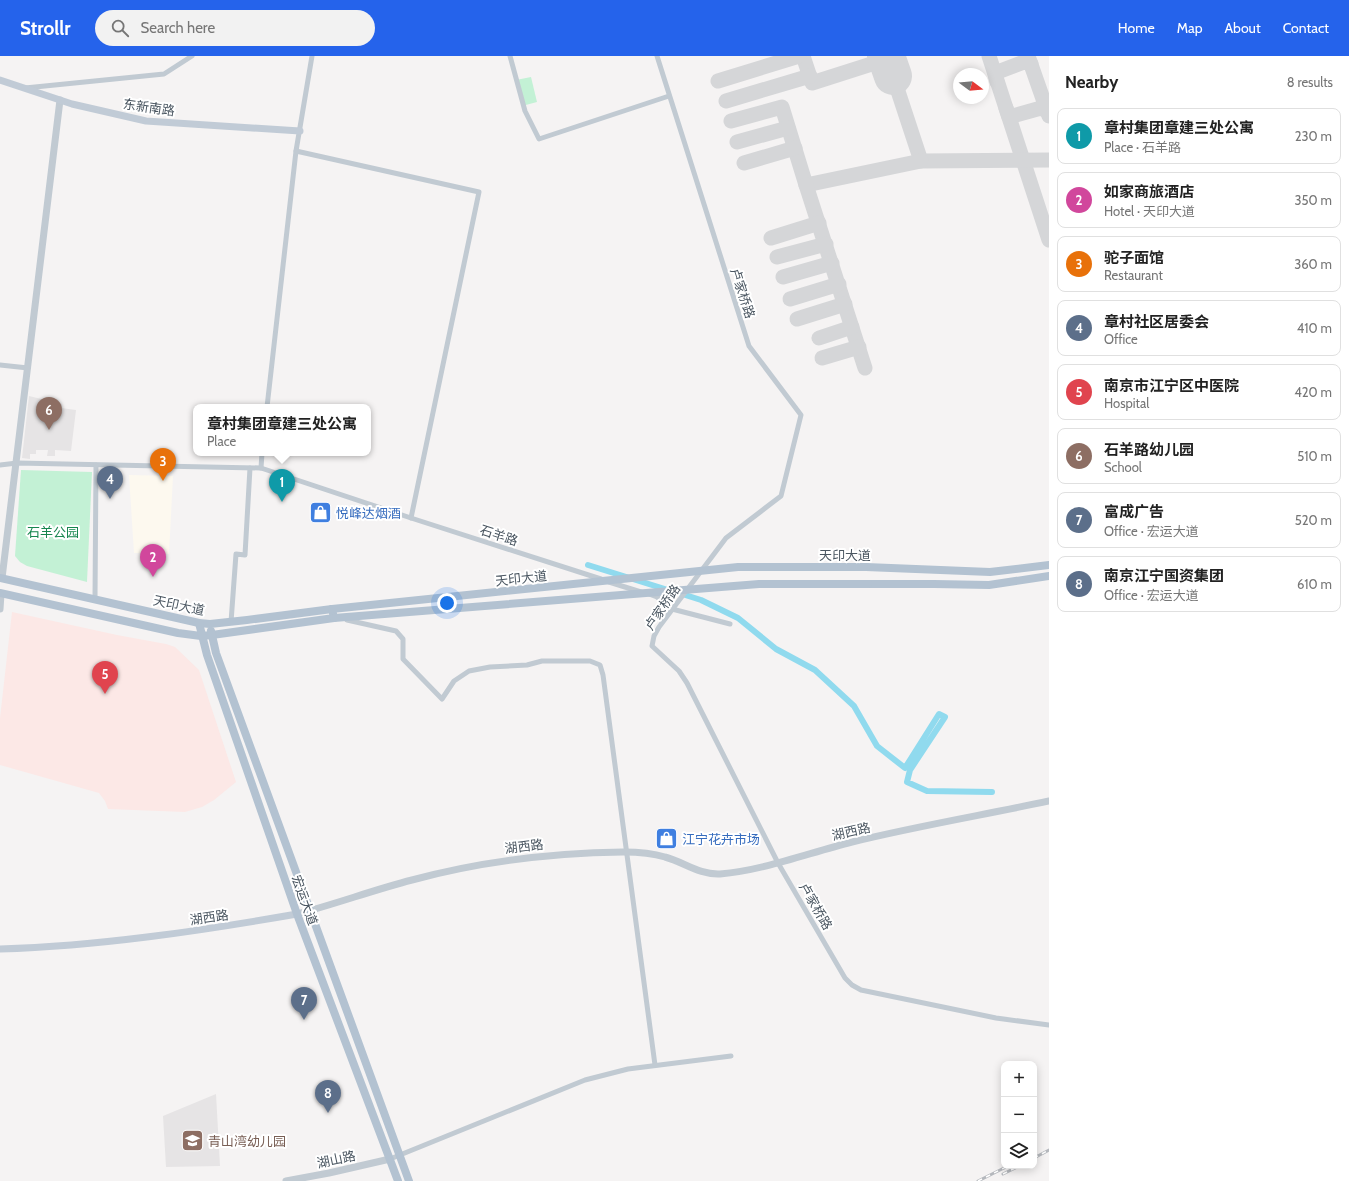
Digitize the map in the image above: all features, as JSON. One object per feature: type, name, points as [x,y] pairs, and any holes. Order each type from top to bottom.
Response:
[{"type":"main road","name":"东新南路","points":[[0,80],[72,104],[146,121],[300,131]]},
{"type":"main road","name":"天印大道","points":[[1,578],[210,624],[332,609],[738,568],[866,567],[990,572],[1049,565]]},
{"type":"main road","name":"天印大道","points":[[1,594],[178,633],[202,636],[334,618],[759,584],[989,585],[1049,576]]},
{"type":"main road","points":[[332,609],[334,618]]},
{"type":"main road","name":"宏运大道","points":[[200,623],[209,663],[297,914],[398,1181]]},
{"type":"main road","name":"宏运大道","points":[[210,624],[216,653],[409,1181]]},
{"type":"main road","name":"湖西路","points":[[0,949],[29,948],[162,935],[228,926],[297,914]]},
{"type":"street","points":[[24,88],[164,74],[192,56]]},
{"type":"street","points":[[268,404],[296,151],[312,56]]},
{"type":"street","points":[[510,56],[525,112],[539,139],[669,96]]},
{"type":"street","name":"卢家桥路","points":[[657,56],[749,346],[800,415],[781,496],[726,538],[659,627],[654,636],[652,646],[679,672],[687,683],[778,863],[846,978],[852,985],[861,990],[996,1018],[1049,1025]]},
{"type":"street","points":[[1,578],[17,463],[60,100]]},
{"type":"street","points":[[296,151],[479,192],[411,518]]},
{"type":"street","points":[[0,365],[28,368]]},
{"type":"street","points":[[261,468],[262,456]]},
{"type":"street","name":"石羊路","points":[[0,465],[17,463],[261,468],[657,597],[672,609],[730,624]]},
{"type":"street","points":[[95,599],[96,465]]},
{"type":"street","points":[[231,622],[236,554],[245,554],[250,468]]},
{"type":"street","points":[[0,609],[1,594]]},
{"type":"street","points":[[334,618],[355,621],[396,631],[403,639],[403,659],[442,699],[454,681],[469,671],[490,667],[528,665],[542,661],[590,661],[600,666],[603,675],[655,1065]]},
{"type":"street","name":"湖西路","points":[[297,914],[412,880],[521,858],[580,853],[626,852],[649,854],[667,858],[702,872],[718,874],[778,863],[852,842],[1049,801]]},
{"type":"street","points":[[390,1159],[585,1080],[628,1069],[730,1056]]},
{"type":"street","name":"湖山路","points":[[286,1181],[336,1172],[390,1159]]},
{"type":"shaded area","points":[[29,396],[62,404],[61,408],[76,410],[71,451],[55,450],[55,456],[47,456],[48,450],[36,450],[36,454],[30,454],[30,459],[22,458]]},
{"type":"shaded area","points":[[129,475],[173,476],[169,554],[134,553]]},
{"type":"shaded area","points":[[12,612],[175,647],[199,670],[236,782],[214,800],[202,807],[185,812],[108,809],[105,801],[99,793],[0,765],[0,718]]},
{"type":"shaded area","name":"青山湾幼儿园","points":[[216,1094],[220,1166],[166,1167],[163,1116]]},
{"type":"green space","points":[[531,77],[537,102],[522,106],[516,80]]},
{"type":"green space","name":"石羊公园","points":[[21,470],[92,472],[87,582],[27,566],[20,562],[15,556]]},
{"type":"waterway","points":[[588,565],[668,590]]},
{"type":"waterway","points":[[679,593],[701,600],[738,618],[776,649],[815,670],[854,706],[877,746],[905,768],[939,714],[945,717],[910,770],[907,782],[927,791],[992,792]]},
{"type":"taxiway","points":[[718,81],[799,56]]},
{"type":"taxiway","points":[[803,56],[812,83],[887,59]]},
{"type":"taxiway","points":[[989,56],[1049,240]]},
{"type":"taxiway","points":[[1028,56],[1049,116]]},
{"type":"taxiway","points":[[997,82],[995,73],[1024,62],[1031,64]]},
{"type":"taxiway","points":[[726,101],[810,76]]},
{"type":"taxiway","points":[[893,76],[921,161],[1049,160]]},
{"type":"taxiway","points":[[731,121],[782,107],[806,185],[921,161]]},
{"type":"taxiway","points":[[1006,108],[1009,117],[1041,108],[1047,111]]},
{"type":"taxiway","points":[[737,142],[788,128]]},
{"type":"taxiway","points":[[744,163],[795,148]]},
{"type":"taxiway","points":[[806,185],[865,368]]},
{"type":"taxiway","points":[[771,238],[819,223]]},
{"type":"taxiway","points":[[777,257],[826,244]]},
{"type":"taxiway","points":[[783,277],[832,263]]},
{"type":"taxiway","points":[[790,299],[839,284]]},
{"type":"taxiway","points":[[797,319],[845,304]]},
{"type":"taxiway","points":[[819,338],[852,327]]},
{"type":"taxiway","points":[[822,358],[859,347]]},
{"type":"runway","points":[[886,56],[893,76]]},
{"type":"railway","points":[[1037,1156],[1049,1150]]},
{"type":"railway","points":[[978,1181],[1002,1169]]},
{"type":"railway","points":[[1003,1174],[1013,1169]]},
{"type":"place","name":"石羊路幼儿园","points":[[49,430]]},
{"type":"place","name":"驼子面馆","points":[[163,481]]},
{"type":"place","name":"章村社区居委会","points":[[110,499]]},
{"type":"place","name":"章村集团章建三处公寓","points":[[282,502]]},
{"type":"place","name":"悦峰达烟酒","points":[[321,513]]},
{"type":"place","name":"如家商旅酒店","points":[[153,577]]},
{"type":"place","name":"南京市江宁区中医院","points":[[105,694]]},
{"type":"place","name":"江宁花卉市场","points":[[666,839]]},
{"type":"place","name":"富成广告","points":[[304,1020]]},
{"type":"place","name":"南京江宁国资集团","points":[[328,1113]]},
{"type":"place","name":"青山湾幼儿园","points":[[192,1141]]}]
